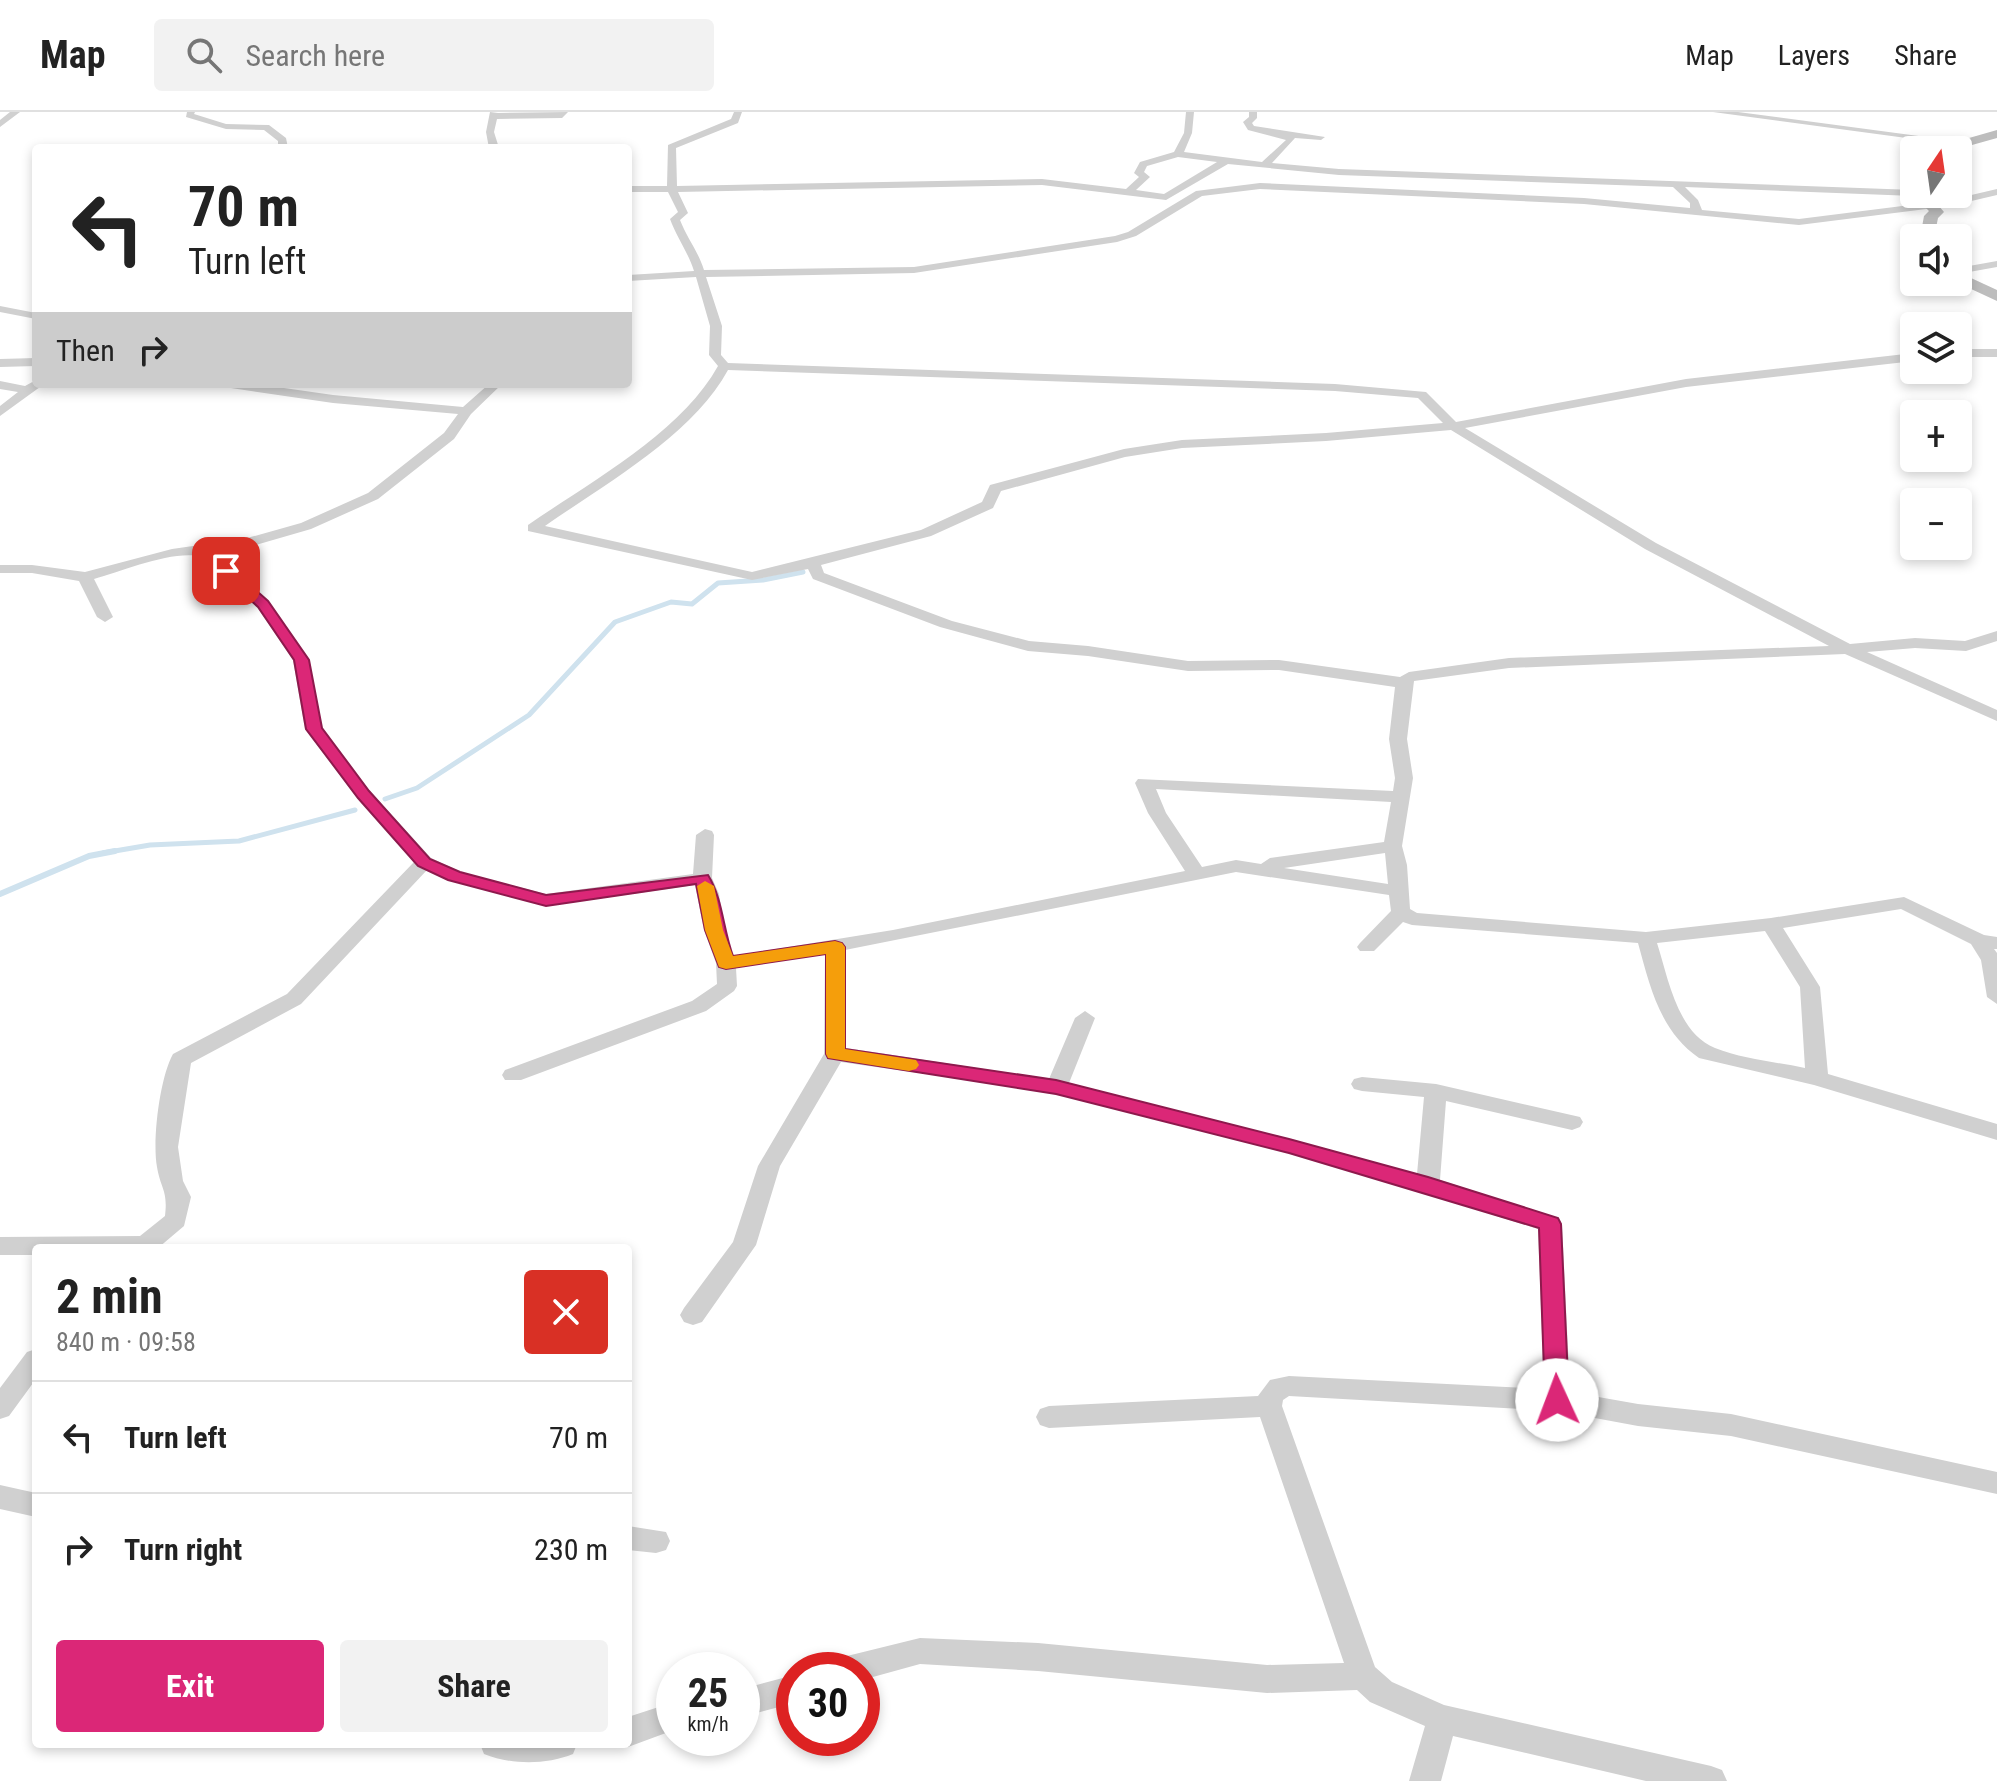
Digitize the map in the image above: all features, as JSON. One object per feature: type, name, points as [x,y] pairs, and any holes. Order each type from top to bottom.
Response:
[{"type":"main road","points":[[1972,144],[1997,134]]},
{"type":"main road","points":[[1972,282],[1997,296]]},
{"type":"street","points":[[0,124],[16,112]]},
{"type":"street","points":[[191,112],[189,115],[207,124],[233,129],[266,127],[283,140],[283,144]]},
{"type":"street","points":[[493,144],[490,132],[494,114],[562,115],[564,112]]},
{"type":"street","points":[[738,112],[735,121],[725,127],[671,147],[672,189],[683,213],[675,217],[680,233],[692,248],[716,326],[715,355],[724,366],[951,376],[1159,378],[1422,395],[1453,426],[1691,571],[1997,716]]},
{"type":"street","points":[[1178,154],[1188,133],[1190,112]]},
{"type":"street","points":[[1253,112],[1253,118],[1247,122],[1251,128],[1284,135],[1321,137]]},
{"type":"street","points":[[1717,112],[1900,139]]},
{"type":"street","points":[[1265,164],[1292,140],[1284,135]]},
{"type":"street","points":[[1128,193],[1145,177],[1139,173],[1143,164],[1178,154],[1339,172],[1900,192]]},
{"type":"street","points":[[1166,197],[1226,161]]},
{"type":"street","points":[[632,189],[800,189],[1042,182],[1187,199]]},
{"type":"street","points":[[1676,184],[1695,202],[1695,209],[1700,213]]},
{"type":"street","points":[[632,278],[813,270],[914,270],[992,260],[1117,239],[1132,234],[1199,193],[1260,186],[1584,201],[1811,222],[1908,208]]},
{"type":"street","points":[[1972,197],[1997,192]]},
{"type":"street","points":[[1584,201],[1583,205],[1706,222],[1814,228],[1916,208]]},
{"type":"street","points":[[1957,208],[1967,210]]},
{"type":"street","points":[[1972,270],[1997,264]]},
{"type":"street","points":[[0,309],[32,315]]},
{"type":"street","points":[[1972,353],[1997,353]]},
{"type":"street","points":[[724,366],[722,373],[681,418],[644,450],[533,528],[752,576],[926,533],[988,505],[995,488],[1124,453],[1182,444],[1312,438],[1453,426],[1686,383],[1900,359]]},
{"type":"street","points":[[0,363],[32,362]]},
{"type":"street","points":[[0,385],[31,387]]},
{"type":"street","points":[[0,412],[31,387]]},
{"type":"street","points":[[258,388],[333,399],[466,411]]},
{"type":"street","points":[[208,554],[306,526],[373,496],[449,436],[466,411],[492,388]]},
{"type":"street","points":[[0,569],[32,569],[85,577],[172,553],[193,550],[208,554],[263,604],[301,660],[314,729],[364,795],[424,862],[454,876],[546,900],[702,878]]},
{"type":"street","points":[[813,563],[818,576],[946,624],[1028,646],[1088,651],[1188,666],[1279,665],[1404,683]]},
{"type":"street","points":[[85,577],[105,617]]},
{"type":"street","points":[[1997,636],[1966,646],[1915,643],[1509,663],[1409,677],[1404,683],[1398,739],[1404,778],[1393,846],[1398,865],[1401,912],[1412,919],[1646,938],[1771,924],[1904,903],[1988,942],[1997,997]]},
{"type":"street","points":[[1197,875],[1157,813],[1144,783],[1401,797]]},
{"type":"street","points":[[513,1075],[699,1006],[727,986],[726,963],[714,930],[709,894],[702,878],[705,835]]},
{"type":"street","points":[[726,963],[835,947],[1236,866],[1393,846]]},
{"type":"street","points":[[146,1244],[176,1220],[179,1197],[169,1164],[167,1133],[181,1059],[294,999],[424,862]]},
{"type":"street","points":[[1253,866],[1398,891]]},
{"type":"street","points":[[1367,947],[1401,912]]},
{"type":"street","points":[[1771,924],[1810,987],[1817,1078]]},
{"type":"street","points":[[1646,938],[1666,1006],[1691,1042],[1707,1053],[1817,1078],[1997,1132]]},
{"type":"street","points":[[693,1315],[744,1245],[769,1166],[835,1054],[835,947]]},
{"type":"street","points":[[1056,1087],[1085,1018]]},
{"type":"street","points":[[835,1054],[1056,1087],[1233,1131],[1428,1185],[1550,1224],[1557,1400]]},
{"type":"street","points":[[1362,1084],[1436,1091],[1572,1122]]},
{"type":"street","points":[[1428,1185],[1436,1091]]},
{"type":"street","points":[[0,1246],[32,1246]]},
{"type":"street","points":[[0,1408],[32,1364]]},
{"type":"street","points":[[1711,1781],[1442,1719],[1381,1692],[1363,1676],[1269,1406],[1271,1396],[1279,1387],[1557,1400],[1638,1415],[1731,1425],[1997,1483]]},
{"type":"street","points":[[1049,1417],[1269,1406]]},
{"type":"street","points":[[0,1497],[32,1504]]},
{"type":"street","points":[[880,1661],[920,1651],[1038,1657],[1267,1679],[1363,1676]]},
{"type":"street","points":[[1425,1781],[1442,1719]]},
{"type":"street","points":[[632,1731],[656,1722]]},
{"type":"waterway","points":[[385,799],[417,788],[529,715],[615,622],[671,602],[692,604],[718,583],[763,580],[803,572]]},
{"type":"waterway","points":[[103,853],[150,845],[239,841],[355,810]]},
{"type":"waterway","points":[[0,894],[89,856],[115,851]]},
{"type":"slow traffic","points":[[705,886],[714,930],[726,963],[835,947],[835,1054],[909,1065]]},
{"type":"route","points":[[226,571],[263,604],[301,660],[314,729],[364,795],[424,862],[454,876],[546,900],[702,878],[709,894],[714,930],[726,963],[835,947],[835,1054],[1056,1087],[1289,1146],[1428,1185],[1550,1224],[1557,1400]]}]
